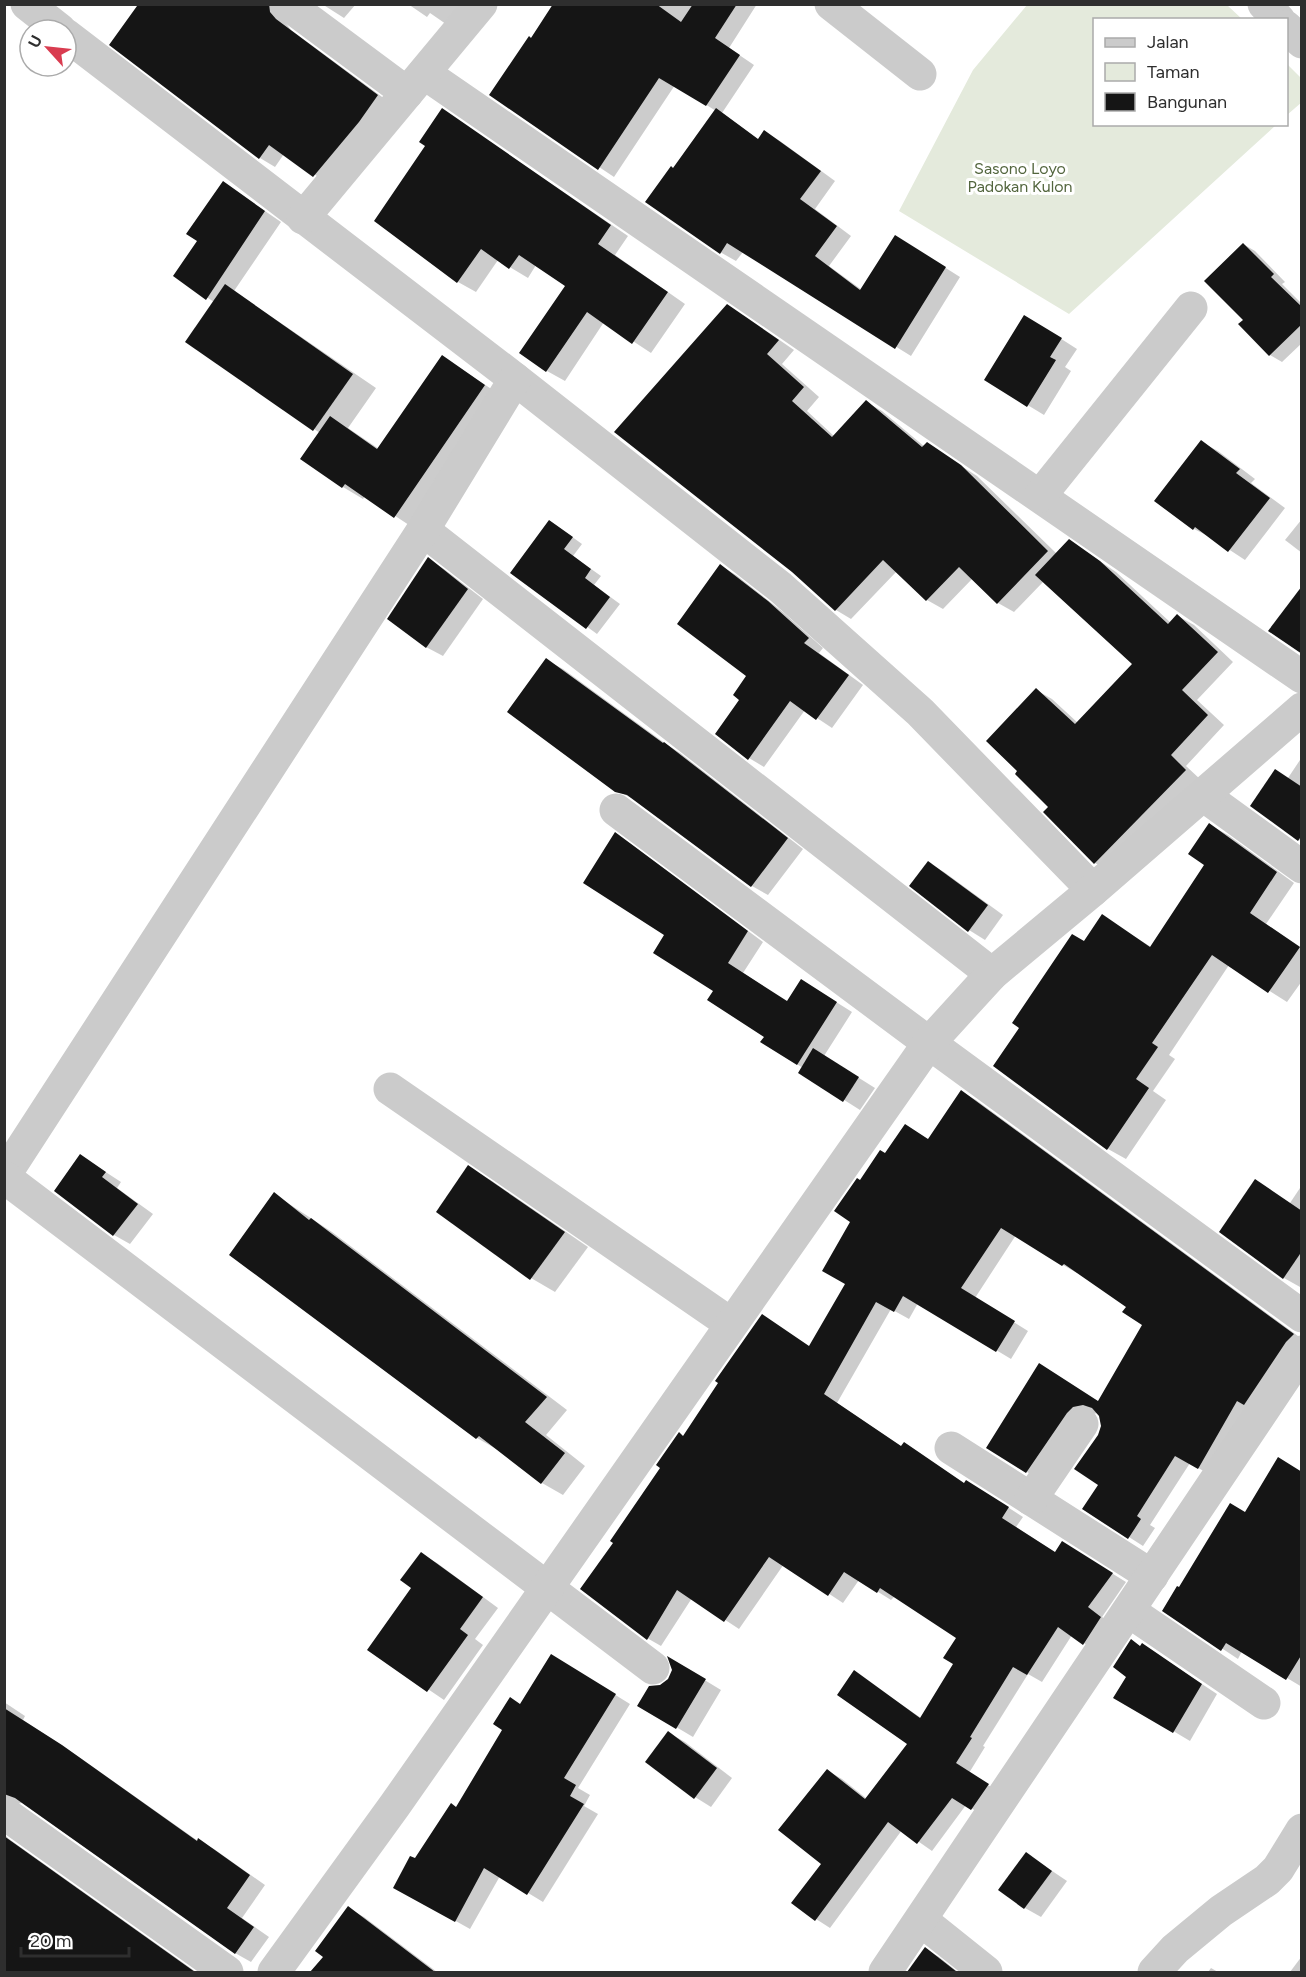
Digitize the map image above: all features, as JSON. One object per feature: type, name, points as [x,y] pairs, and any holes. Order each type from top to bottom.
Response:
[{"type":"street","points":[[27,4],[45,18]]},
{"type":"street","points":[[287,4],[416,83],[1040,496],[1302,677]]},
{"type":"street","points":[[303,218],[482,4]]},
{"type":"street","points":[[831,4],[920,74]]},
{"type":"street","points":[[1264,4],[1277,18]]},
{"type":"street","points":[[1288,28],[1302,42]]},
{"type":"street","points":[[78,44],[515,379],[789,595],[920,712],[1093,890]]},
{"type":"street","points":[[1040,496],[1191,308]]},
{"type":"street","points":[[515,379],[423,530],[4,1177],[653,1668]]},
{"type":"street","points":[[423,530],[992,974]]},
{"type":"street","points":[[274,1972],[388,1814],[928,1043],[992,974],[1302,709]]},
{"type":"street","points":[[1203,795],[1302,867]]},
{"type":"street","points":[[616,810],[928,1043],[1302,1316]]},
{"type":"street","points":[[390,1089],[731,1324]]},
{"type":"street","points":[[885,1972],[1302,1353]]},
{"type":"street","points":[[1031,1499],[1082,1424]]},
{"type":"street","points":[[951,1448],[1152,1576]]},
{"type":"street","points":[[1129,1611],[1264,1703]]},
{"type":"street","points":[[4,1813],[227,1972]]},
{"type":"street","points":[[1154,1972],[1175,1949],[1206,1923],[1267,1880],[1278,1869],[1302,1830]]},
{"type":"street","points":[[921,1920],[986,1972]]},
{"type":"green space","name":"Sasono Loyo Padokan Kulon","points":[[1027,5],[1227,5],[1241,18],[1093,18],[1093,126],[1275,126],[1069,314],[899,211],[973,70]]},
{"type":"green space","points":[[1288,65],[1301,78],[1302,102],[1288,114]]},
{"type":"building","points":[[144,4],[269,4],[270,12],[276,19],[378,95],[359,122],[313,177],[269,145],[259,159],[109,45],[137,6]]},
{"type":"building","points":[[553,4],[656,4],[681,22],[693,4],[737,4],[715,38],[740,55],[706,106],[659,78],[598,170],[489,95]]},
{"type":"building","points":[[442,108],[611,225],[598,244],[668,292],[632,344],[587,312],[546,372],[519,353],[565,286],[519,255],[509,269],[481,249],[457,283],[374,221],[425,146],[419,142]]},
{"type":"building","points":[[716,108],[758,139],[764,130],[821,171],[800,199],[837,226],[815,256],[860,290],[895,235],[946,267],[895,349],[727,243],[720,254],[645,202],[671,166],[673,168]]},
{"type":"building","points":[[223,181],[265,211],[206,300],[173,276],[197,241],[186,234]]},
{"type":"building","points":[[1243,243],[1274,274],[1271,277],[1302,307],[1302,324],[1269,356],[1238,324],[1243,320],[1204,281]]},
{"type":"building","points":[[225,284],[353,374],[313,431],[185,342]]},
{"type":"building","points":[[727,304],[779,340],[767,354],[804,387],[792,401],[832,437],[866,400],[922,447],[927,442],[961,465],[1048,551],[997,604],[959,567],[926,601],[883,560],[835,611],[792,572],[614,432]]},
{"type":"building","points":[[1024,315],[1062,338],[1050,357],[1056,360],[1027,407],[984,380]]},
{"type":"building","points":[[442,355],[485,385],[394,518],[345,484],[342,488],[300,459],[330,416],[377,449]]},
{"type":"building","points":[[1201,440],[1240,469],[1236,473],[1270,498],[1228,552],[1195,527],[1193,530],[1154,501]]},
{"type":"building","points":[[549,520],[573,537],[564,549],[591,569],[585,578],[610,597],[586,629],[510,573]]},
{"type":"building","points":[[1069,539],[1100,561],[1168,624],[1177,614],[1218,652],[1182,690],[1208,715],[1171,755],[1186,770],[1094,864],[1043,812],[1048,807],[1015,774],[1017,771],[986,741],[1036,688],[1075,724],[1132,664],[1035,575]]},
{"type":"building","points":[[428,557],[468,589],[426,648],[387,619]]},
{"type":"building","points":[[720,564],[768,601],[809,638],[804,643],[849,675],[816,720],[790,701],[748,760],[715,734],[739,700],[733,695],[746,676],[677,624]]},
{"type":"building","points":[[1302,586],[1302,654],[1268,631]]},
{"type":"building","points":[[546,658],[664,742],[788,838],[751,887],[627,795],[615,792],[507,712]]},
{"type":"building","points":[[1275,769],[1302,787],[1302,835],[1298,841],[1250,806]]},
{"type":"building","points":[[1209,823],[1277,872],[1250,913],[1300,947],[1268,993],[1212,955],[1152,1043],[1158,1047],[1136,1079],[1149,1088],[1107,1150],[993,1066],[1019,1028],[1012,1023],[1072,934],[1084,941],[1102,914],[1150,947],[1204,865],[1188,854]]},
{"type":"building","points":[[615,832],[748,931],[728,963],[787,1001],[801,979],[837,1002],[797,1065],[760,1042],[764,1037],[707,1000],[713,991],[653,953],[664,935],[583,883]]},
{"type":"building","points":[[928,861],[988,905],[968,932],[909,886]]},
{"type":"building","points":[[813,1048],[859,1077],[843,1102],[798,1073]]},
{"type":"building","points":[[961,1090],[1294,1334],[1286,1342],[1244,1405],[1237,1401],[1198,1469],[1175,1456],[1137,1516],[1141,1519],[1128,1539],[1082,1509],[1098,1485],[1074,1469],[1098,1435],[1101,1426],[1099,1416],[1092,1408],[1083,1405],[1073,1407],[1026,1473],[986,1448],[1039,1363],[1098,1401],[1142,1325],[1122,1312],[1126,1307],[1064,1264],[1062,1266],[1001,1228],[961,1288],[1015,1321],[996,1352],[903,1296],[894,1312],[876,1302],[824,1394],[901,1446],[904,1442],[964,1483],[966,1480],[1009,1507],[1002,1518],[1055,1552],[1062,1541],[1113,1573],[1088,1607],[1101,1617],[1083,1645],[1058,1627],[1027,1675],[1013,1667],[970,1737],[972,1738],[956,1763],[989,1784],[971,1810],[952,1798],[917,1844],[888,1822],[815,1921],[791,1903],[821,1864],[778,1830],[827,1769],[865,1799],[907,1744],[837,1695],[854,1670],[920,1718],[953,1664],[943,1658],[956,1638],[880,1588],[877,1593],[844,1572],[828,1596],[769,1557],[724,1622],[677,1590],[647,1640],[580,1589],[613,1543],[610,1541],[660,1468],[656,1465],[679,1432],[683,1436],[718,1383],[715,1381],[762,1314],[809,1346],[845,1284],[822,1271],[850,1222],[834,1211],[857,1178],[860,1180],[880,1150],[885,1153],[905,1124],[928,1139]]},
{"type":"building","points":[[80,1154],[106,1172],[102,1177],[138,1204],[113,1236],[54,1191]]},
{"type":"building","points":[[468,1165],[565,1232],[530,1280],[436,1212]]},
{"type":"building","points":[[1255,1179],[1302,1211],[1302,1251],[1283,1279],[1219,1232]]},
{"type":"building","points":[[274,1192],[547,1397],[525,1422],[565,1453],[541,1484],[479,1436],[476,1439],[229,1255]]},
{"type":"building","points":[[1278,1457],[1302,1472],[1302,1654],[1286,1680],[1226,1643],[1221,1651],[1162,1611],[1230,1503],[1245,1512]]},
{"type":"building","points":[[421,1552],[483,1597],[460,1629],[468,1635],[427,1692],[367,1650],[411,1588],[400,1580]]},
{"type":"building","points":[[1131,1639],[1140,1646],[1142,1643],[1202,1684],[1173,1733],[1113,1698],[1126,1677],[1113,1667]]},
{"type":"building","points":[[551,1654],[616,1694],[564,1778],[576,1785],[570,1796],[584,1804],[527,1895],[484,1868],[455,1922],[393,1888],[410,1856],[415,1858],[451,1803],[456,1807],[502,1730],[493,1724],[510,1697],[520,1704]]},
{"type":"building","points":[[667,1656],[706,1679],[676,1729],[637,1706],[649,1686],[660,1685],[668,1679],[672,1670]]},
{"type":"building","points":[[4,1708],[62,1745],[197,1841],[198,1838],[250,1875],[227,1908],[254,1927],[235,1954],[15,1798],[4,1794]]},
{"type":"building","points":[[668,1731],[717,1768],[694,1799],[645,1762]]},
{"type":"building","points":[[4,1836],[195,1972],[4,1972]]},
{"type":"building","points":[[1026,1852],[1052,1871],[1024,1909],[998,1890]]},
{"type":"building","points":[[348,1906],[435,1972],[310,1972],[323,1957],[315,1951]]},
{"type":"building","points":[[925,1947],[957,1972],[907,1972]]}]
